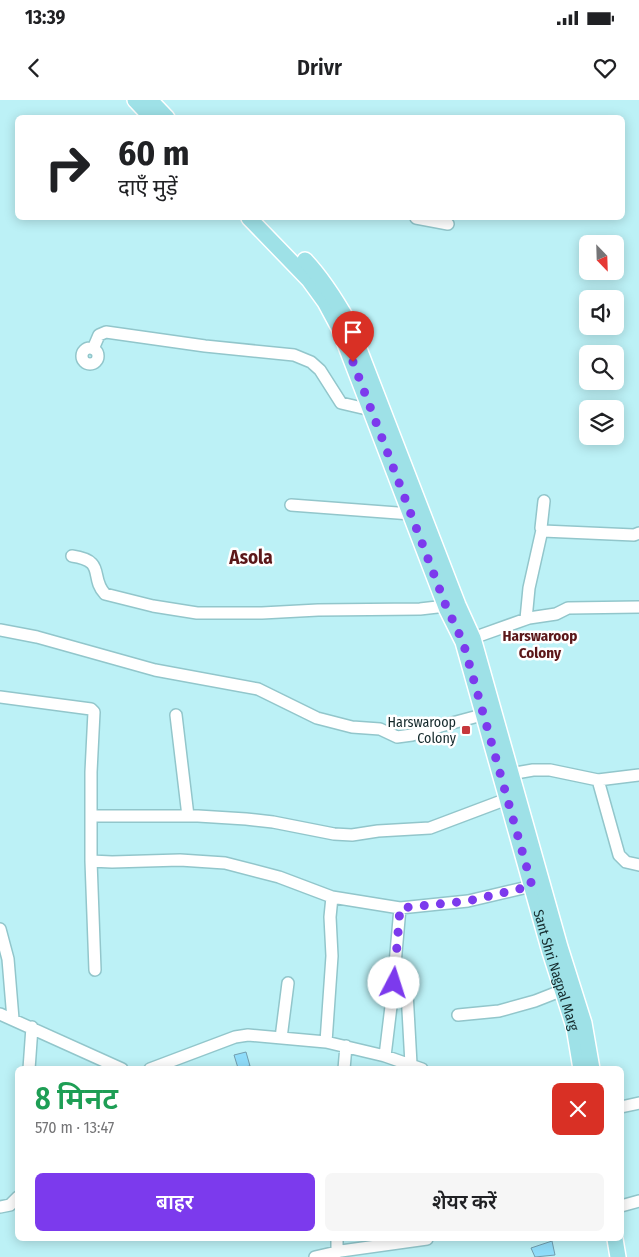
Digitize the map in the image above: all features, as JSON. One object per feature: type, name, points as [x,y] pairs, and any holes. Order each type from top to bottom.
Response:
[{"type":"main road","points":[[135,100],[149,115]]},
{"type":"main road","points":[[150,100],[164,115]]},
{"type":"main road","name":"Sant Shri Nagpal Marg","points":[[252,220],[309,280],[325,302],[347,346],[446,606],[463,642],[550,952],[574,1027],[581,1066]]},
{"type":"main road","name":"Sant Shri Nagpal Marg","points":[[266,220],[319,275],[335,298],[349,324],[458,606],[473,638],[510,774],[584,1023],[591,1066]]},
{"type":"main road","points":[[605,1241],[607,1257]]},
{"type":"main road","points":[[615,1241],[618,1257]]},
{"type":"street","points":[[427,220],[448,224]]},
{"type":"street","points":[[93,349],[99,335],[106,332],[205,346],[286,353],[310,362],[320,370],[341,403],[371,410]]},
{"type":"street","points":[[526,620],[529,588],[542,530],[544,501]]},
{"type":"street","points":[[291,505],[411,514]]},
{"type":"street","points":[[542,530],[546,532],[636,535],[639,533]]},
{"type":"street","points":[[72,556],[94,564],[100,585],[105,594],[177,611],[239,613],[420,609],[446,606]]},
{"type":"street","points":[[473,638],[526,620],[556,614],[571,608],[639,607]]},
{"type":"street","points":[[0,630],[37,637],[155,670],[258,689],[317,718],[352,727],[380,730],[394,736],[412,735],[482,715]]},
{"type":"street","points":[[0,697],[35,700],[93,710],[91,861],[95,970]]},
{"type":"street","points":[[176,715],[188,816]]},
{"type":"street","points":[[510,774],[533,770],[550,770],[598,780],[639,774]]},
{"type":"street","points":[[598,780],[619,855],[623,861],[639,865]]},
{"type":"street","points":[[91,816],[188,816],[246,819],[273,822],[334,834],[352,835],[378,831],[430,828],[507,799]]},
{"type":"street","points":[[91,861],[180,860],[225,863],[279,877],[332,897],[400,908],[468,901],[532,886]]},
{"type":"street","points":[[326,1042],[332,956],[330,918],[332,897]]},
{"type":"street","points":[[385,1056],[400,908]]},
{"type":"street","points":[[0,929],[8,959],[13,1019]]},
{"type":"street","points":[[281,1038],[288,983]]},
{"type":"street","points":[[458,1014],[499,1011],[535,1001],[563,990]]},
{"type":"street","points":[[407,992],[410,1064]]},
{"type":"street","points":[[0,1014],[116,1066]]},
{"type":"street","points":[[29,1066],[32,1027]]},
{"type":"street","points":[[158,1066],[236,1037],[259,1035],[326,1042],[385,1056],[415,1066]]},
{"type":"street","points":[[344,1066],[346,1046]]},
{"type":"street","points":[[624,1106],[639,1103]]},
{"type":"street","points":[[0,1207],[10,1205],[15,1200]]},
{"type":"street","points":[[624,1205],[639,1201]]},
{"type":"street","points":[[337,1241],[337,1252]]},
{"type":"street","points":[[315,1257],[413,1241]]},
{"type":"building","points":[[246,1052],[250,1066],[237,1066],[234,1055]]},
{"type":"building","points":[[552,1241],[555,1255],[535,1257],[531,1248]]},
{"type":"place","name":"Harswaroop Colony","points":[[466,730]]},
{"type":"district","name":"Asola","points":[[251,557]]},
{"type":"district","name":"Harswaroop Colony","points":[[540,644]]},
{"type":"route","points":[[353,362],[446,606],[463,642],[532,886],[468,901],[400,908],[394,983]]}]
